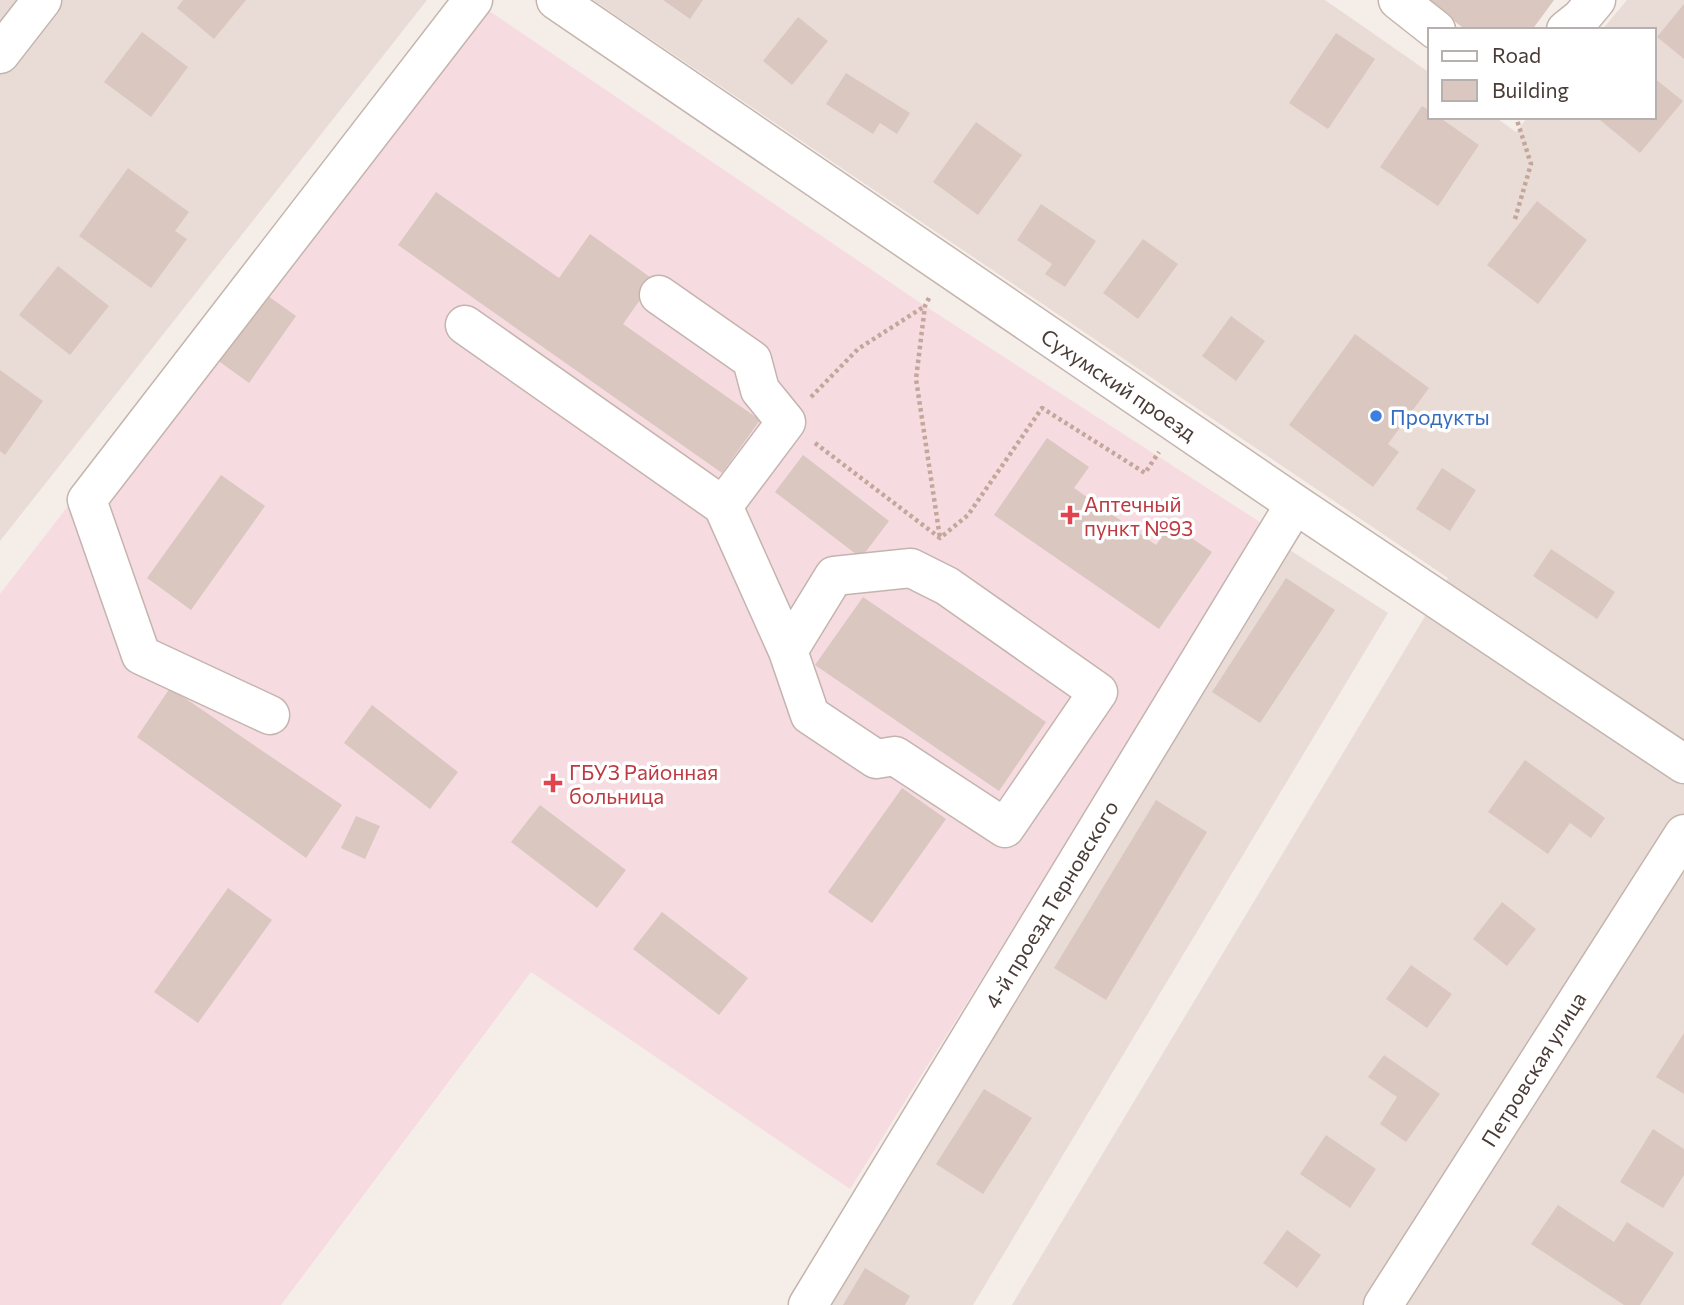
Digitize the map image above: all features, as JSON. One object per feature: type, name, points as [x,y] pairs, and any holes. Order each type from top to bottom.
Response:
[{"type":"street","points":[[0,54],[42,0]]},
{"type":"street","points":[[270,715],[141,655],[87,500],[473,0]]},
{"type":"street","points":[[1398,0],[1433,28]]},
{"type":"street","points":[[1568,28],[1595,0]]},
{"type":"street","name":"Сухумский проезд","points":[[563,2],[1177,424],[1684,764]]},
{"type":"street","points":[[659,295],[752,360],[760,390],[786,422],[723,506]]},
{"type":"street","points":[[465,325],[723,506],[788,651],[810,715],[876,759],[895,756],[1005,828],[1098,692],[947,586],[911,568],[834,576],[788,651]]},
{"type":"street","name":"4-й проезд Терновского","points":[[808,1305],[1295,504]]},
{"type":"street","name":"Петровская улица","points":[[1384,1305],[1684,834]]},
{"type":"path","points":[[1515,219],[1531,164],[1517,119]]},
{"type":"path","points":[[947,586],[916,379],[925,306],[948,268]]},
{"type":"path","points":[[925,306],[858,349],[786,422],[940,538]]},
{"type":"path","points":[[940,538],[968,514],[1042,408],[1145,473],[1177,424]]},
{"type":"shaded area","points":[[0,0],[427,0],[0,541]]},
{"type":"shaded area","name":"ГБУЗ Районная больница","points":[[473,0],[925,306],[1266,526],[850,1189],[531,972],[281,1305],[0,1305],[0,594],[185,355]]},
{"type":"shaded area","points":[[593,0],[1325,0],[1428,72],[1428,119],[1498,119],[1516,132],[1526,119],[1656,119],[1656,28],[1604,28],[1627,0],[1684,0],[1684,1305],[1012,1305],[1448,578]]},
{"type":"shaded area","points":[[1282,545],[1388,613],[973,1305],[809,1305]]},
{"type":"building","points":[[183,0],[246,0],[214,39],[177,8]]},
{"type":"building","points":[[663,0],[703,0],[690,19]]},
{"type":"building","points":[[1426,0],[1554,0],[1533,28],[1463,28]]},
{"type":"building","points":[[1684,4],[1684,59],[1657,37]]},
{"type":"building","points":[[798,17],[828,41],[792,85],[763,61]]},
{"type":"building","points":[[142,32],[188,67],[151,117],[104,82]]},
{"type":"building","points":[[1336,33],[1375,59],[1328,129],[1289,103]]},
{"type":"building","points":[[846,73],[910,113],[897,134],[880,123],[873,134],[826,104]]},
{"type":"building","points":[[1656,80],[1683,101],[1640,153],[1600,120],[1656,119]]},
{"type":"building","points":[[1422,106],[1428,110],[1428,119],[1442,119],[1479,145],[1438,206],[1380,167]]},
{"type":"building","points":[[976,122],[1022,155],[978,215],[933,182]]},
{"type":"building","points":[[128,168],[189,212],[175,231],[187,239],[151,288],[79,236]]},
{"type":"building","points":[[436,192],[559,278],[590,234],[654,280],[623,324],[760,420],[722,473],[398,245]]},
{"type":"building","points":[[1537,201],[1587,240],[1538,304],[1487,265]]},
{"type":"building","points":[[1041,204],[1096,241],[1065,287],[1045,274],[1052,264],[1017,240]]},
{"type":"building","points":[[1143,239],[1178,264],[1138,319],[1103,293]]},
{"type":"building","points":[[58,266],[109,306],[70,355],[19,315]]},
{"type":"building","points":[[261,291],[296,316],[249,383],[213,357]]},
{"type":"building","points":[[1231,316],[1265,341],[1236,381],[1202,356]]},
{"type":"building","name":"Продукты","points":[[1355,334],[1429,388],[1388,444],[1399,452],[1373,487],[1289,425]]},
{"type":"building","points":[[0,370],[43,401],[5,455],[0,451]]},
{"type":"building","points":[[1047,438],[1089,467],[1074,488],[1156,545],[1171,524],[1212,552],[1159,629],[994,515]]},
{"type":"building","points":[[803,455],[889,521],[861,558],[775,492]]},
{"type":"building","points":[[1442,468],[1476,490],[1450,531],[1416,509]]},
{"type":"building","points":[[221,475],[265,506],[191,610],[147,578]]},
{"type":"building","points":[[1551,549],[1615,592],[1597,619],[1533,576]]},
{"type":"building","points":[[1286,578],[1335,610],[1260,723],[1212,692]]},
{"type":"building","points":[[863,597],[1046,722],[999,791],[815,665]]},
{"type":"building","points":[[170,688],[342,805],[306,858],[137,737]]},
{"type":"building","points":[[372,705],[458,772],[430,809],[344,743]]},
{"type":"building","points":[[1525,760],[1605,818],[1591,838],[1570,823],[1548,854],[1488,812]]},
{"type":"building","points":[[902,788],[946,819],[872,923],[828,892]]},
{"type":"building","points":[[1156,800],[1207,832],[1106,1000],[1054,968]]},
{"type":"building","points":[[540,805],[626,870],[597,908],[511,842]]},
{"type":"building","points":[[356,816],[380,826],[365,859],[341,848]]},
{"type":"building","points":[[228,888],[272,920],[198,1023],[154,992]]},
{"type":"building","points":[[1502,902],[1536,929],[1507,966],[1473,939]]},
{"type":"building","points":[[662,912],[748,978],[719,1015],[633,949]]},
{"type":"building","points":[[1411,965],[1452,994],[1427,1028],[1386,999]]},
{"type":"building","points":[[1684,1033],[1684,1094],[1656,1077]]},
{"type":"building","points":[[1384,1055],[1440,1094],[1406,1142],[1380,1124],[1397,1097],[1368,1077]]},
{"type":"building","points":[[984,1089],[1032,1118],[983,1194],[936,1164]]},
{"type":"building","points":[[1653,1129],[1684,1149],[1684,1175],[1663,1208],[1620,1182]]},
{"type":"building","points":[[1326,1135],[1376,1169],[1350,1208],[1300,1174]]},
{"type":"building","points":[[1558,1205],[1614,1242],[1627,1222],[1674,1253],[1640,1305],[1624,1305],[1531,1244]]},
{"type":"building","points":[[1287,1230],[1321,1255],[1297,1288],[1263,1263]]},
{"type":"building","points":[[865,1268],[910,1296],[905,1305],[843,1305]]},
{"type":"place","name":"Продукты","points":[[1376,416]]},
{"type":"place","name":"Аптечный пункт №93","points":[[1070,515]]},
{"type":"place","name":"ГБУЗ Районная больница","points":[[553,783]]}]
